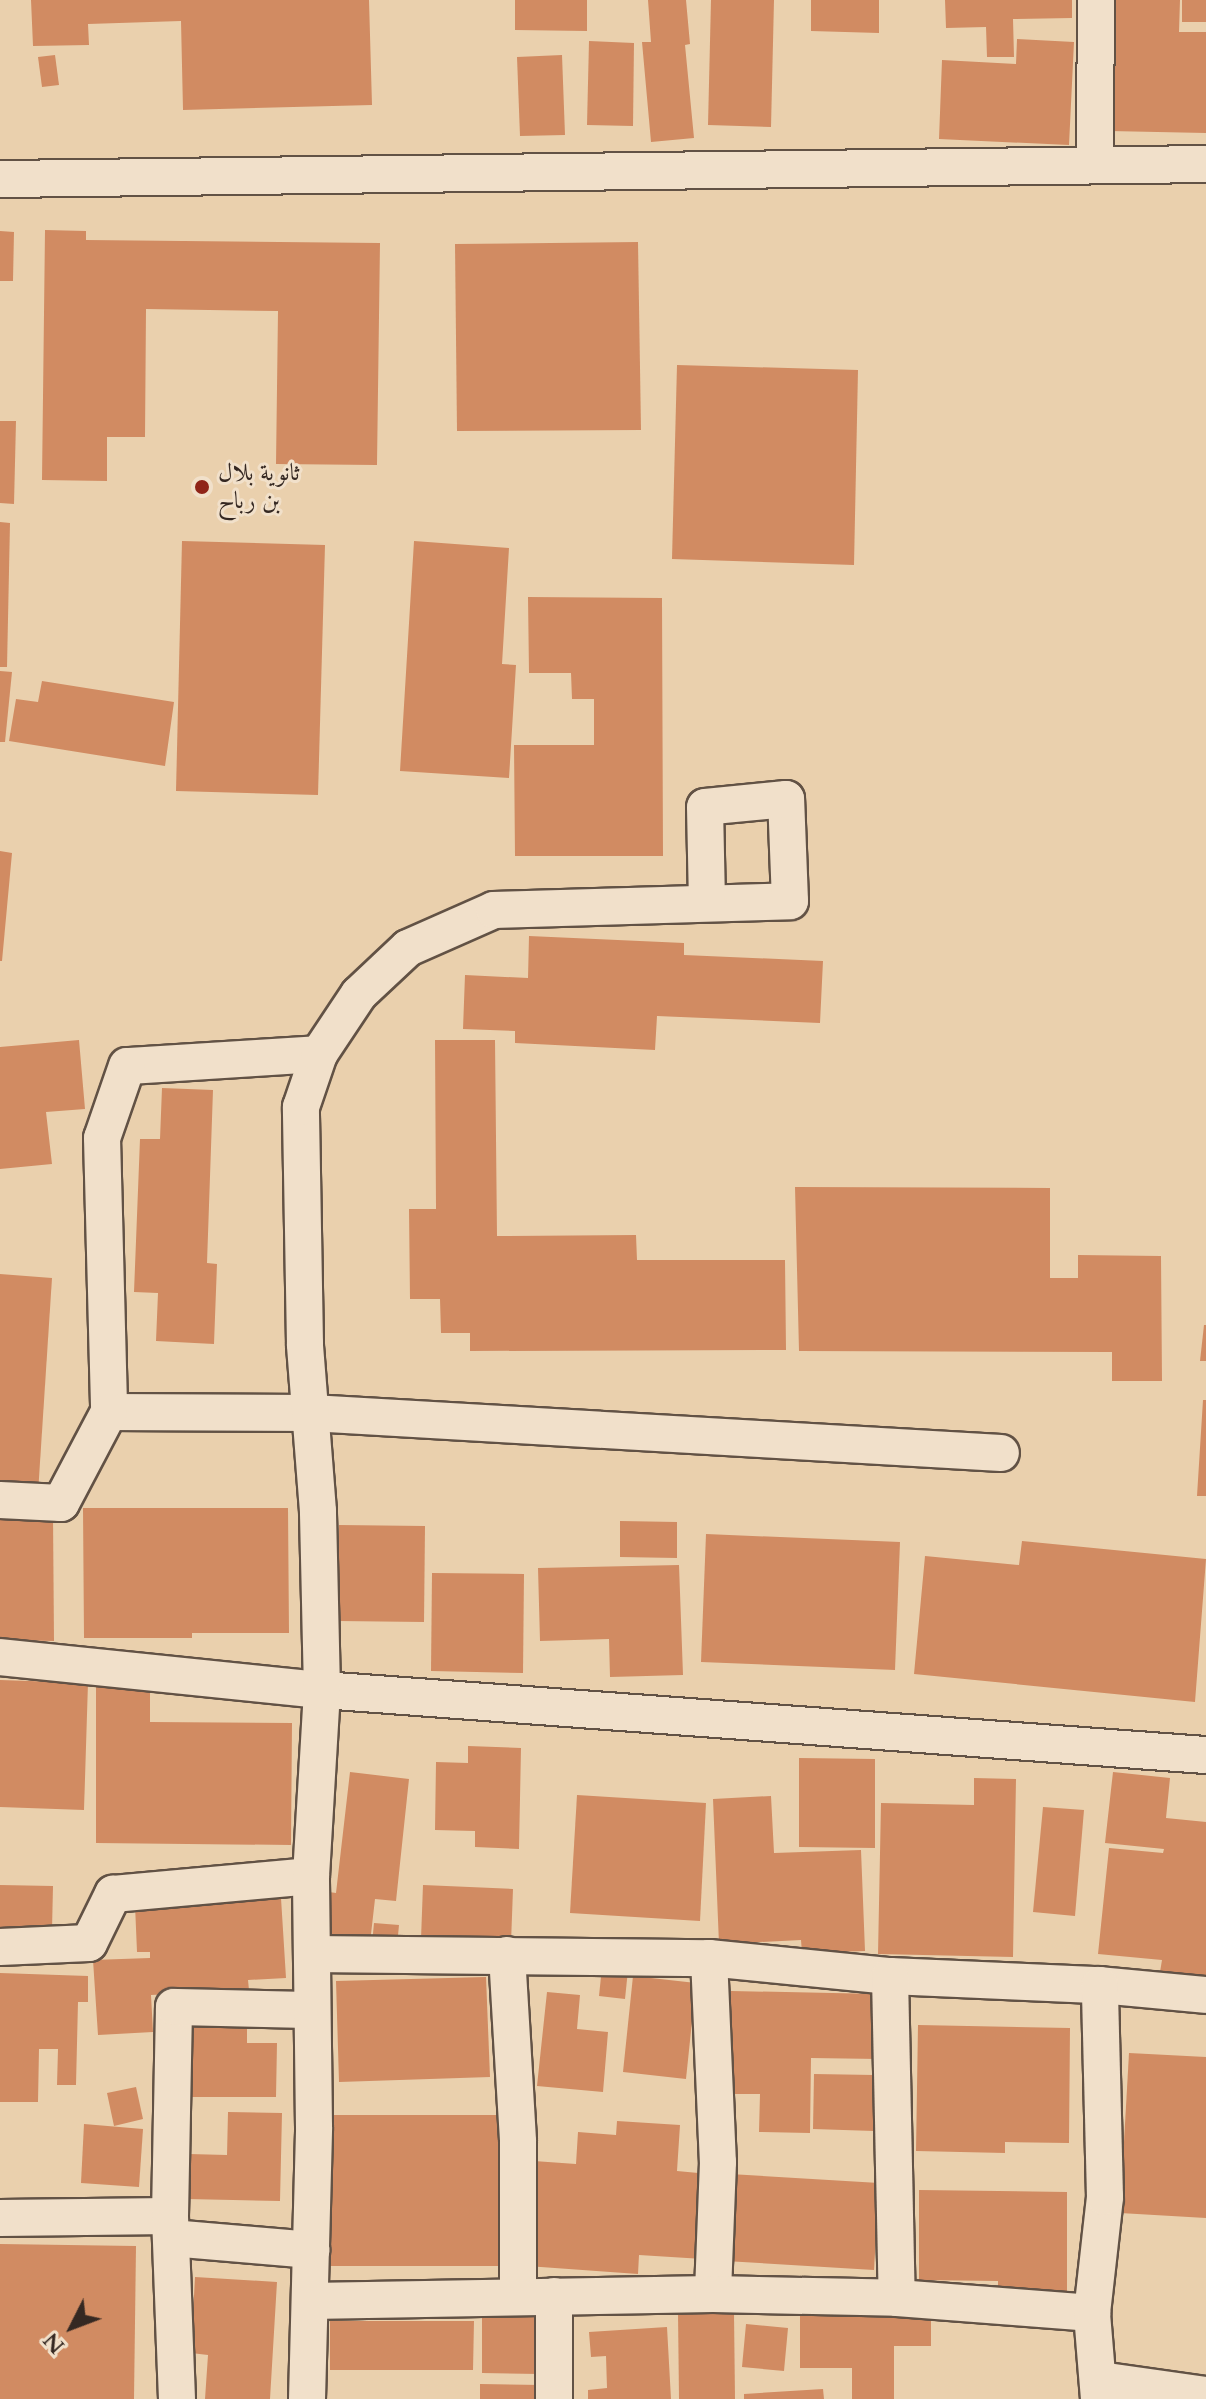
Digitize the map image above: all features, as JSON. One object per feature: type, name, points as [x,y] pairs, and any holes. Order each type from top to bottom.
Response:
[{"type":"street","points":[[1095,165],[1096,0]]},
{"type":"street","points":[[0,179],[1206,164]]},
{"type":"street","points":[[307,2399],[311,2250],[311,1876],[322,1690],[318,1511],[305,1344],[301,1107],[319,1054],[359,994],[408,948],[494,910],[707,903]]},
{"type":"street","points":[[0,1500],[61,1503],[109,1412],[102,1138],[127,1066],[319,1054]]},
{"type":"street","points":[[109,1412],[311,1413],[1001,1453]]},
{"type":"street","points":[[0,1657],[322,1690],[1206,1755]]},
{"type":"street","points":[[0,1947],[89,1943],[113,1894],[311,1876]]},
{"type":"street","points":[[312,1954],[709,1958],[890,1976],[1100,1985],[1206,1995]]},
{"type":"street","points":[[507,1955],[518,2142],[518,2297]]},
{"type":"street","points":[[709,1958],[718,2162],[713,2294]]},
{"type":"street","points":[[890,1976],[897,2298]]},
{"type":"street","points":[[1100,1985],[1105,2197],[1092,2313],[1100,2390],[1206,2395]]},
{"type":"street","points":[[177,2399],[170,2227],[174,2007],[311,2010]]},
{"type":"street","points":[[0,2218],[170,2227],[311,2250]]},
{"type":"street","points":[[310,2301],[713,2294],[897,2298],[1092,2313]]},
{"type":"street","points":[[554,2296],[554,2399]]},
{"type":"building","points":[[31,0],[369,0],[372,105],[183,110],[181,21],[88,24],[89,45],[33,46]]},
{"type":"building","points":[[515,0],[587,0],[587,31],[515,30]]},
{"type":"building","points":[[648,0],[686,0],[690,44],[685,45],[694,138],[651,142],[642,42],[651,42]]},
{"type":"building","points":[[711,0],[774,0],[771,127],[708,125]]},
{"type":"building","points":[[811,0],[879,0],[879,33],[811,31]]},
{"type":"building","points":[[945,0],[1072,0],[1072,18],[1013,19],[1014,57],[987,57],[986,27],[946,28]]},
{"type":"building","points":[[1115,0],[1180,0],[1179,32],[1206,32],[1206,133],[1109,131],[1110,36],[1115,37]]},
{"type":"building","points":[[1182,0],[1206,0],[1206,22],[1182,22]]},
{"type":"building","points":[[1017,39],[1074,42],[1069,145],[939,139],[942,60],[1016,64]]},
{"type":"building","points":[[589,41],[634,43],[633,126],[587,125]]},
{"type":"building","points":[[55,55],[59,85],[42,87],[38,57]]},
{"type":"building","points":[[562,55],[565,135],[520,136],[517,57]]},
{"type":"building","points":[[45,230],[86,231],[86,240],[380,243],[377,465],[276,464],[278,311],[146,309],[145,437],[107,437],[107,481],[42,480]]},
{"type":"building","points":[[0,231],[14,232],[13,281],[0,281]]},
{"type":"building","points":[[638,242],[641,430],[457,431],[455,244]]},
{"type":"building","points":[[677,365],[858,370],[854,565],[672,559]]},
{"type":"building","points":[[0,421],[16,421],[14,504],[0,503]]},
{"type":"building","points":[[0,522],[10,523],[7,667],[0,667]]},
{"type":"building","points":[[182,541],[325,545],[318,795],[176,791]]},
{"type":"building","points":[[414,541],[509,548],[502,664],[516,665],[509,778],[400,771]]},
{"type":"building","points":[[528,597],[662,598],[663,856],[515,856],[514,745],[594,745],[594,699],[572,699],[571,673],[529,673]]},
{"type":"building","points":[[0,671],[12,672],[5,742],[0,742]]},
{"type":"building","points":[[42,681],[174,702],[165,766],[9,741],[16,699],[38,702]]},
{"type":"building","points":[[0,851],[12,853],[2,961],[0,961]]},
{"type":"building","points":[[529,936],[684,943],[684,955],[823,961],[820,1023],[657,1016],[655,1050],[515,1043],[515,1031],[463,1029],[465,975],[528,978]]},
{"type":"building","points":[[79,1040],[85,1109],[46,1112],[52,1164],[0,1169],[0,1047]]},
{"type":"building","points":[[435,1040],[495,1040],[497,1236],[636,1235],[637,1260],[785,1260],[786,1350],[470,1351],[470,1333],[441,1333],[440,1299],[410,1299],[409,1209],[436,1209]]},
{"type":"building","points":[[162,1088],[213,1090],[207,1263],[217,1264],[214,1344],[156,1341],[158,1293],[134,1292],[140,1139],[160,1139]]},
{"type":"building","points":[[795,1187],[1050,1188],[1050,1278],[1078,1278],[1078,1255],[1161,1256],[1162,1381],[1112,1381],[1112,1352],[799,1351]]},
{"type":"building","points":[[0,1274],[52,1278],[38,1493],[0,1490]]},
{"type":"building","points":[[1204,1325],[1206,1361],[1200,1361]]},
{"type":"building","points":[[1203,1400],[1206,1400],[1206,1496],[1197,1496]]},
{"type":"building","points":[[83,1508],[288,1508],[289,1633],[192,1633],[192,1638],[84,1638]]},
{"type":"building","points":[[0,1516],[53,1516],[54,1641],[0,1640]]},
{"type":"building","points":[[620,1521],[677,1522],[677,1558],[620,1557]]},
{"type":"building","points":[[339,1525],[425,1526],[424,1622],[338,1621]]},
{"type":"building","points":[[706,1534],[900,1542],[895,1670],[701,1662]]},
{"type":"building","points":[[1022,1541],[1206,1559],[1195,1702],[914,1674],[925,1556],[1019,1565]]},
{"type":"building","points":[[679,1565],[683,1675],[610,1677],[609,1639],[540,1641],[538,1568]]},
{"type":"building","points":[[432,1573],[524,1574],[523,1673],[431,1671]]},
{"type":"building","points":[[0,1680],[88,1683],[84,1810],[0,1807]]},
{"type":"building","points":[[96,1687],[150,1687],[150,1722],[292,1723],[291,1845],[96,1843]]},
{"type":"building","points":[[468,1746],[521,1748],[519,1849],[475,1847],[475,1831],[435,1830],[436,1762],[468,1763]]},
{"type":"building","points":[[799,1758],[875,1759],[875,1848],[799,1847]]},
{"type":"building","points":[[350,1772],[409,1779],[396,1901],[375,1899],[370,1943],[324,1937],[329,1892],[336,1893]]},
{"type":"building","points":[[1113,1772],[1170,1778],[1166,1818],[1206,1822],[1206,1976],[1160,1972],[1162,1960],[1098,1954],[1109,1848],[1163,1853],[1164,1849],[1105,1843]]},
{"type":"building","points":[[974,1778],[1016,1779],[1013,1957],[878,1954],[881,1803],[974,1805]]},
{"type":"building","points":[[577,1795],[706,1803],[700,1921],[570,1913]]},
{"type":"building","points":[[771,1796],[774,1853],[861,1850],[865,1951],[802,1953],[801,1940],[719,1944],[713,1799]]},
{"type":"building","points":[[1043,1807],[1084,1810],[1075,1916],[1033,1912]]},
{"type":"building","points":[[0,1885],[53,1886],[52,1930],[0,1929]]},
{"type":"building","points":[[423,1885],[513,1889],[511,1943],[421,1939]]},
{"type":"building","points":[[281,1898],[286,1978],[248,1980],[249,1990],[151,1995],[153,2032],[98,2035],[93,1960],[150,1958],[150,1952],[137,1952],[135,1905]]},
{"type":"building","points":[[374,1923],[399,1925],[397,1946],[372,1944]]},
{"type":"building","points":[[602,1967],[628,1970],[625,1999],[599,1996]]},
{"type":"building","points":[[0,1973],[88,1976],[88,2002],[78,2002],[76,2085],[57,2085],[58,2049],[39,2049],[38,2102],[0,2102]]},
{"type":"building","points":[[633,1976],[696,1983],[686,2079],[623,2072]]},
{"type":"building","points":[[486,1977],[490,2077],[339,2082],[336,1981]]},
{"type":"building","points":[[731,1991],[880,1994],[879,2059],[811,2058],[810,2133],[759,2132],[760,2094],[729,2094]]},
{"type":"building","points":[[547,1992],[580,1995],[577,2029],[608,2032],[603,2092],[537,2086]]},
{"type":"building","points":[[189,2018],[247,2019],[247,2043],[277,2043],[276,2097],[188,2097]]},
{"type":"building","points":[[918,2025],[1070,2028],[1069,2143],[1005,2142],[1005,2153],[916,2151]]},
{"type":"building","points":[[1129,2053],[1206,2057],[1206,2218],[1120,2213]]},
{"type":"building","points":[[814,2074],[874,2075],[874,2131],[813,2129]]},
{"type":"building","points":[[136,2087],[143,2119],[114,2126],[107,2093]]},
{"type":"building","points":[[228,2112],[282,2113],[280,2201],[187,2199],[189,2154],[227,2155]]},
{"type":"building","points":[[330,2115],[510,2115],[510,2266],[330,2266]]},
{"type":"building","points":[[617,2121],[680,2125],[677,2171],[709,2174],[703,2259],[639,2255],[638,2274],[527,2266],[534,2161],[576,2164],[578,2132],[616,2135]]},
{"type":"building","points":[[84,2124],[143,2129],[139,2187],[81,2183]]},
{"type":"building","points":[[730,2174],[879,2183],[874,2270],[725,2261]]},
{"type":"building","points":[[919,2190],[1067,2192],[1067,2299],[998,2299],[998,2281],[919,2280]]},
{"type":"building","points":[[0,2244],[136,2246],[134,2399],[0,2399]]},
{"type":"building","points":[[195,2277],[277,2282],[270,2399],[205,2399],[208,2355],[191,2353]]},
{"type":"building","points":[[800,2308],[931,2308],[931,2346],[894,2346],[894,2399],[852,2399],[852,2368],[800,2368]]},
{"type":"building","points":[[678,2313],[734,2313],[735,2399],[679,2399]]},
{"type":"building","points":[[482,2314],[539,2315],[539,2374],[482,2373]]},
{"type":"building","points":[[330,2321],[474,2321],[473,2370],[330,2370]]},
{"type":"building","points":[[746,2324],[788,2328],[784,2371],[742,2367]]},
{"type":"building","points":[[667,2327],[671,2399],[588,2399],[588,2390],[607,2388],[606,2356],[591,2357],[589,2332]]},
{"type":"building","points":[[480,2384],[541,2385],[541,2399],[480,2399]]},
{"type":"building","points":[[823,2389],[824,2399],[744,2399],[744,2394]]},
{"type":"place","name":"ثانوية بلال بن رباح","points":[[202,487]]}]
